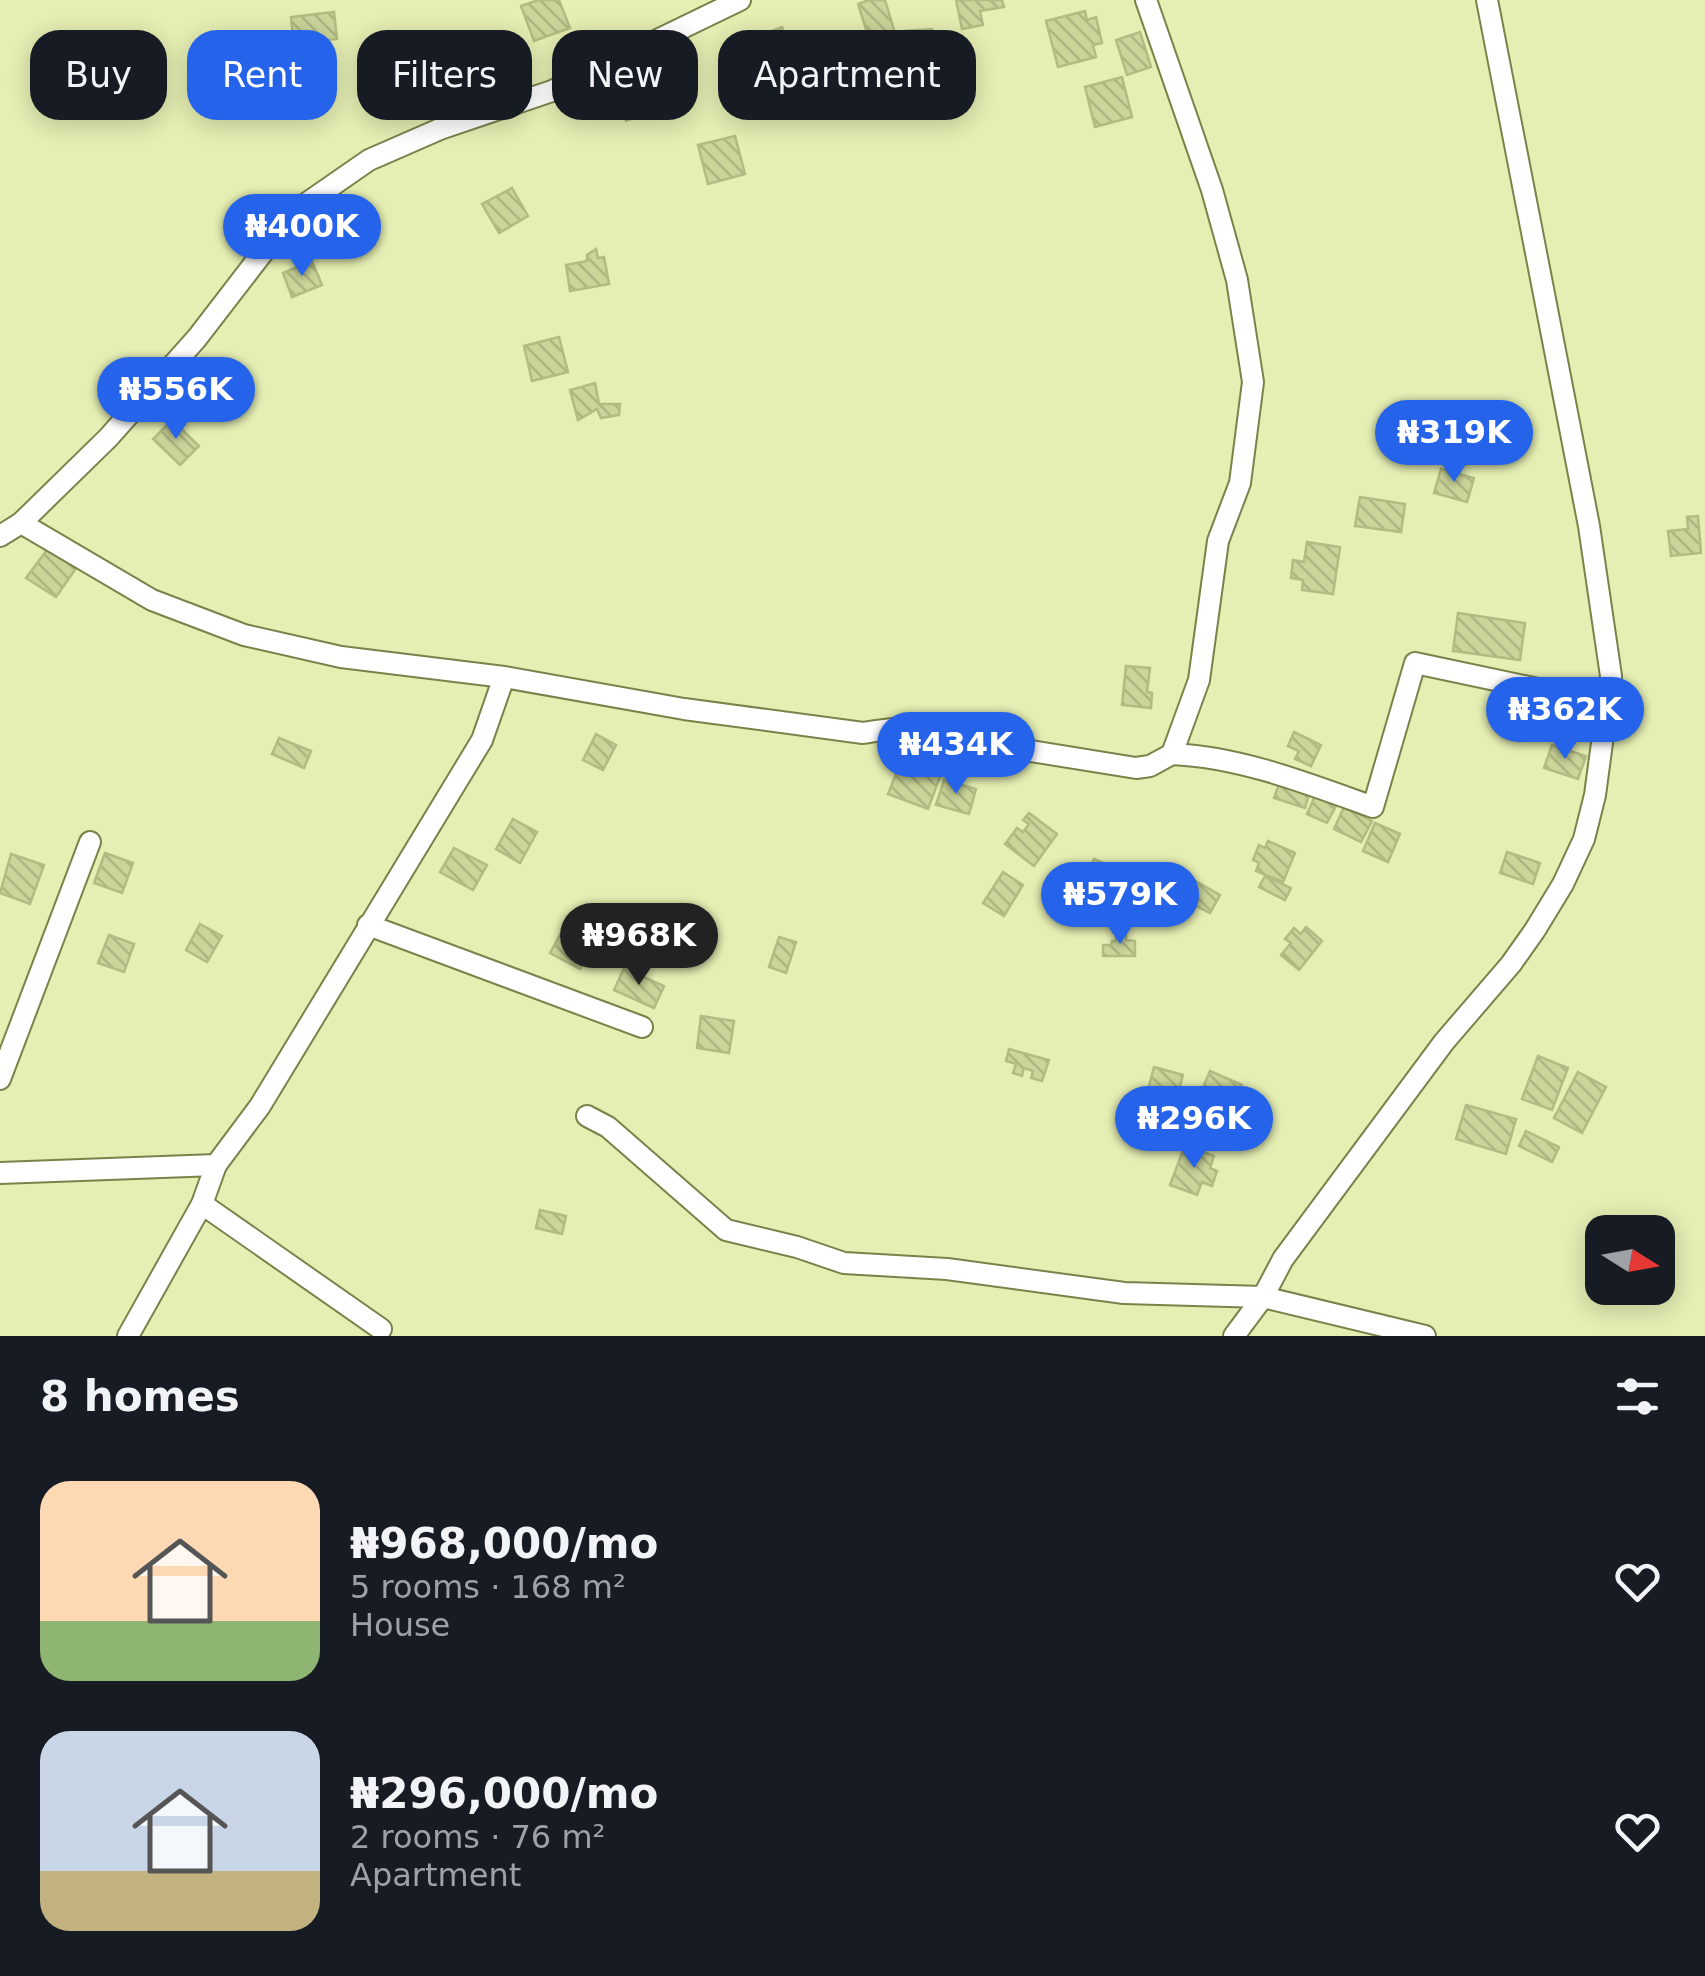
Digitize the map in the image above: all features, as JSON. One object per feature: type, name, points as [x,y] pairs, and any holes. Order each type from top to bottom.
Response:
[{"type":"street","points":[[0,536],[21,523],[108,438],[198,338],[294,212],[369,160],[440,129],[552,92],[740,0]]},
{"type":"street","points":[[1146,0],[1212,190],[1236,280],[1253,382],[1240,483],[1218,541],[1198,680],[1172,754]]},
{"type":"street","points":[[1234,1336],[1263,1297],[1283,1259],[1444,1042],[1511,964],[1563,884],[1584,839],[1592,810],[1611,676],[1590,526],[1488,0]]},
{"type":"street","points":[[21,523],[152,600],[244,635],[341,657],[504,677],[684,709],[846,730],[919,730],[932,736],[1136,768],[1150,766],[1172,754],[1196,755],[1307,783],[1374,807],[1414,663],[1609,704]]},
{"type":"street","points":[[128,1336],[202,1204],[216,1165],[260,1106],[482,740],[504,677]]},
{"type":"street","points":[[0,1079],[90,842]]},
{"type":"street","points":[[368,925],[642,1027]]},
{"type":"street","points":[[587,1116],[608,1126],[726,1230],[844,1263],[946,1270],[1124,1293],[1263,1297],[1424,1336]]},
{"type":"street","points":[[0,1173],[216,1165]]},
{"type":"street","points":[[202,1204],[381,1329]]},
{"type":"building","points":[[538,0],[559,0],[570,28],[552,30],[552,34],[534,41],[521,6]]},
{"type":"building","points":[[885,0],[894,30],[866,30],[858,4]]},
{"type":"building","points":[[956,0],[1002,0],[1004,7],[980,11],[983,25],[962,29]]},
{"type":"building","points":[[1085,11],[1087,20],[1096,17],[1102,43],[1093,45],[1096,57],[1058,67],[1046,21]]},
{"type":"building","points":[[334,12],[336,30],[292,30],[291,17]]},
{"type":"building","points":[[1140,32],[1151,67],[1127,75],[1116,40]]},
{"type":"building","points":[[1122,77],[1132,117],[1095,127],[1085,87]]},
{"type":"building","points":[[735,136],[745,174],[708,184],[698,145]]},
{"type":"building","points":[[512,188],[528,216],[499,233],[482,204]]},
{"type":"building","points":[[596,249],[598,258],[604,257],[609,284],[570,291],[566,265],[587,261],[587,255]]},
{"type":"building","points":[[312,261],[322,285],[292,297],[283,273]]},
{"type":"building","points":[[559,337],[568,372],[532,381],[524,346]]},
{"type":"building","points":[[595,383],[599,404],[620,404],[619,415],[601,418],[597,409],[578,420],[570,390]]},
{"type":"building","points":[[172,420],[199,446],[180,465],[153,439]]},
{"type":"building","points":[[1441,469],[1474,478],[1467,502],[1434,493]]},
{"type":"building","points":[[1360,497],[1405,504],[1401,532],[1355,526]]},
{"type":"building","points":[[1698,516],[1701,553],[1671,556],[1668,531],[1688,529],[1687,517]]},
{"type":"building","points":[[1307,542],[1340,547],[1333,594],[1302,590],[1303,580],[1291,578],[1293,560],[1304,562]]},
{"type":"building","points":[[47,550],[77,567],[56,597],[26,578]]},
{"type":"building","points":[[1458,613],[1525,623],[1520,660],[1453,651]]},
{"type":"building","points":[[1126,666],[1150,668],[1147,692],[1152,693],[1151,708],[1122,705]]},
{"type":"building","points":[[1294,732],[1321,745],[1311,766],[1295,759],[1299,751],[1288,746]]},
{"type":"building","points":[[596,734],[616,745],[603,770],[583,760]]},
{"type":"building","points":[[279,738],[311,751],[304,768],[272,754]]},
{"type":"building","points":[[1552,745],[1586,756],[1578,779],[1544,768]]},
{"type":"building","points":[[918,750],[939,758],[936,766],[943,769],[928,809],[888,794],[904,754],[915,758]]},
{"type":"building","points":[[944,780],[976,789],[969,814],[936,805]]},
{"type":"building","points":[[1279,784],[1309,794],[1305,808],[1274,798]]},
{"type":"building","points":[[1315,796],[1336,806],[1327,823],[1307,814]]},
{"type":"building","points":[[1344,807],[1372,821],[1361,842],[1334,829]]},
{"type":"building","points":[[1029,813],[1057,834],[1034,866],[1005,844],[1017,828],[1023,832],[1029,824],[1023,820]]},
{"type":"building","points":[[513,819],[537,832],[520,863],[496,849]]},
{"type":"building","points":[[1375,823],[1400,834],[1388,862],[1363,851]]},
{"type":"building","points":[[1268,841],[1295,853],[1283,882],[1256,871],[1259,863],[1253,860],[1259,845],[1265,848]]},
{"type":"building","points":[[454,848],[487,865],[473,890],[440,872]]},
{"type":"building","points":[[1507,852],[1540,863],[1533,884],[1500,873]]},
{"type":"building","points":[[105,853],[133,863],[122,893],[94,883]]},
{"type":"building","points":[[11,854],[44,865],[30,904],[0,893]]},
{"type":"building","points":[[1094,859],[1121,871],[1108,902],[1081,890]]},
{"type":"building","points":[[1003,872],[1023,885],[1004,916],[983,903]]},
{"type":"building","points":[[1265,876],[1291,888],[1285,900],[1259,887]]},
{"type":"building","points":[[1194,880],[1220,895],[1210,913],[1183,899]]},
{"type":"building","points":[[1078,898],[1110,907],[1106,920],[1074,912]]},
{"type":"building","points":[[567,922],[596,938],[580,969],[550,953]]},
{"type":"building","points":[[200,924],[222,936],[207,962],[186,950]]},
{"type":"building","points":[[1306,927],[1322,941],[1299,970],[1281,955],[1291,943],[1285,939],[1294,928],[1301,934]]},
{"type":"building","points":[[1116,934],[1126,934],[1126,940],[1135,941],[1135,956],[1103,956],[1103,945],[1116,941]]},
{"type":"building","points":[[109,935],[134,944],[124,972],[98,963]]},
{"type":"building","points":[[779,937],[796,942],[786,973],[769,967]]},
{"type":"building","points":[[624,968],[664,986],[654,1008],[614,990]]},
{"type":"building","points":[[701,1016],[734,1021],[729,1053],[697,1048]]},
{"type":"building","points":[[1009,1049],[1049,1060],[1042,1081],[1031,1078],[1033,1071],[1024,1068],[1022,1076],[1013,1073],[1016,1064],[1006,1061]]},
{"type":"building","points":[[1538,1056],[1568,1068],[1552,1110],[1522,1099]]},
{"type":"building","points":[[1154,1067],[1183,1075],[1174,1109],[1145,1101]]},
{"type":"building","points":[[1210,1071],[1242,1085],[1234,1104],[1202,1090]]},
{"type":"building","points":[[1578,1072],[1606,1087],[1582,1133],[1554,1118]]},
{"type":"building","points":[[1466,1105],[1516,1119],[1506,1154],[1456,1139]]},
{"type":"building","points":[[1196,1107],[1224,1117],[1220,1131],[1191,1120]]},
{"type":"building","points":[[1526,1131],[1559,1147],[1552,1162],[1519,1146]]},
{"type":"building","points":[[1185,1145],[1214,1156],[1210,1168],[1217,1171],[1212,1186],[1202,1182],[1197,1195],[1170,1185]]},
{"type":"building","points":[[540,1210],[566,1216],[562,1234],[536,1228]]}]
